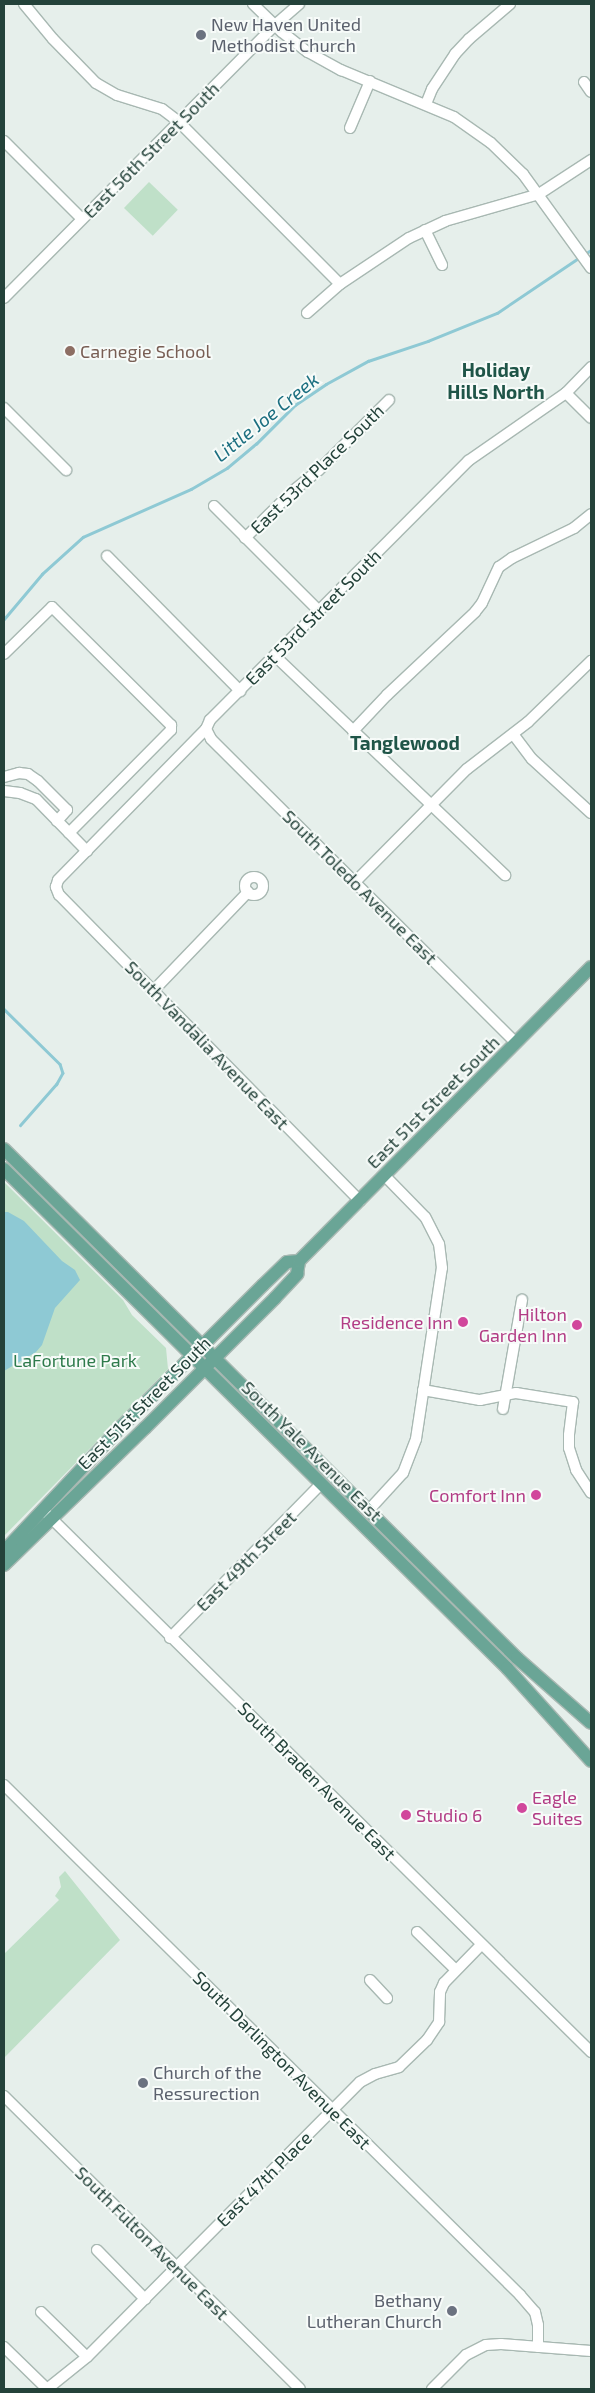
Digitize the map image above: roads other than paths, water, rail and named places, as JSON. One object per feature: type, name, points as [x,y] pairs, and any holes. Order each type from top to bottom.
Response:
[{"type":"main road","name":"East 51st Street South","points":[[4,1565],[297,1274],[299,1261],[591,967]]},
{"type":"main road","name":"South Yale Avenue East","points":[[4,1149],[517,1658],[591,1723]]},
{"type":"main road","name":"South Yale Avenue East","points":[[4,1169],[507,1668],[591,1761]]},
{"type":"main road","name":"East 51st Street South","points":[[4,1551],[192,1356],[287,1262],[299,1261]]},
{"type":"main road","points":[[321,1484],[331,1475]]},
{"type":"main road","points":[[425,1588],[435,1577]]},
{"type":"main road","points":[[507,1668],[517,1658]]},
{"type":"main road","points":[[523,1685],[534,1674]]},
{"type":"street","points":[[24,4],[53,39],[96,83],[117,95],[162,109],[179,122],[340,284]]},
{"type":"street","points":[[253,4],[308,52],[341,70],[454,117],[491,143],[511,160],[539,194],[591,268]]},
{"type":"street","name":"East 56th Street South","points":[[5,294],[275,25],[299,4]]},
{"type":"street","points":[[426,104],[432,89],[455,54],[469,39],[510,4]]},
{"type":"street","points":[[350,128],[370,81]]},
{"type":"street","points":[[584,82],[591,92]]},
{"type":"street","points":[[4,141],[82,219]]},
{"type":"street","points":[[307,313],[340,284],[393,246],[445,221],[539,194],[591,160]]},
{"type":"street","points":[[425,230],[442,265]]},
{"type":"street","name":"East 53rd Street South","points":[[56,887],[58,880],[206,729],[210,720],[468,461],[566,393],[591,367]]},
{"type":"street","points":[[566,393],[591,418]]},
{"type":"street","name":"East 53rd Place South","points":[[245,538],[293,491],[319,470],[389,400]]},
{"type":"street","points":[[4,408],[66,470]]},
{"type":"street","points":[[214,506],[319,611]]},
{"type":"street","points":[[353,731],[386,695],[475,612],[482,603],[499,567],[512,558],[574,528],[591,514]]},
{"type":"street","points":[[107,556],[240,691]]},
{"type":"street","points":[[4,654],[52,607],[172,725],[171,730],[69,833]]},
{"type":"street","points":[[275,656],[431,806],[505,874]]},
{"type":"street","points":[[355,882],[467,769],[547,706],[591,661]]},
{"type":"street","name":"South Toledo Avenue East","points":[[206,729],[211,740],[516,1043]]},
{"type":"street","points":[[513,734],[532,759],[589,808]]},
{"type":"street","points":[[4,777],[18,773],[28,774],[38,781],[68,810],[58,821]]},
{"type":"street","points":[[4,791],[20,793],[36,799],[87,851]]},
{"type":"street","name":"South Vandalia Avenue East","points":[[56,887],[59,894],[360,1200]]},
{"type":"street","points":[[154,990],[248,892]]},
{"type":"street","points":[[368,1511],[396,1482],[408,1464],[416,1439],[442,1268],[441,1250],[436,1236],[425,1217],[384,1175]]},
{"type":"street","points":[[503,1409],[522,1300]]},
{"type":"street","points":[[424,1390],[480,1400],[516,1393],[573,1402],[569,1448],[576,1470],[591,1493]]},
{"type":"street","name":"East 49th Street","points":[[170,1638],[321,1484]]},
{"type":"street","name":"South Braden Avenue East","points":[[42,1510],[591,2052]]},
{"type":"street","name":"South Darlington Avenue East","points":[[4,1785],[529,2304],[537,2319],[538,2347]]},
{"type":"street","points":[[417,1932],[456,1970]]},
{"type":"street","name":"East 47th Place","points":[[47,2389],[87,2357],[360,2082],[375,2074],[399,2067],[433,2033],[439,2022],[440,1992],[444,1983],[482,1944]]},
{"type":"street","points":[[370,1980],[387,1998]]},
{"type":"street","name":"South Fulton Avenue East","points":[[4,2096],[300,2389]]},
{"type":"street","points":[[97,2250],[145,2299]]},
{"type":"street","points":[[41,2312],[87,2357]]},
{"type":"street","points":[[432,2389],[466,2355],[478,2348],[493,2344],[591,2351]]},
{"type":"street","points":[[4,2347],[47,2389]]},
{"type":"water","points":[[4,1212],[8,1212],[24,1221],[62,1261],[75,1270],[80,1280],[55,1308],[42,1345],[36,1352],[4,1371]]},
{"type":"waterway","name":"Little Joe Creek","points":[[585,254],[591,250]]},
{"type":"waterway","name":"Little Joe Creek","points":[[4,619],[42,574],[83,537],[191,489],[227,468],[256,444],[295,405],[326,384],[368,361],[428,341],[497,313],[580,257]]},
{"type":"waterway","name":"Little Joe Creek","points":[[4,1009],[60,1064],[63,1073],[57,1084],[21,1125]]},
{"type":"place","name":"New Haven United Methodist Church","points":[[201,35]]},
{"type":"place","name":"Carnegie School","points":[[70,351]]},
{"type":"place","name":"Residence Inn","points":[[463,1322]]},
{"type":"place","name":"Hilton Garden Inn","points":[[577,1325]]},
{"type":"place","name":"Comfort Inn","points":[[536,1495]]},
{"type":"place","name":"Eagle Suites","points":[[522,1808]]},
{"type":"place","name":"Studio 6","points":[[406,1815]]},
{"type":"place","name":"Church of the Ressurection","points":[[143,2083]]},
{"type":"place","name":"Bethany Lutheran Church","points":[[452,2311]]},
{"type":"district","name":"Holiday Hills North","points":[[496,381]]},
{"type":"district","name":"Tanglewood","points":[[405,743]]},
{"type":"park label","name":"LaFortune Park","points":[[75,1360]]}]
